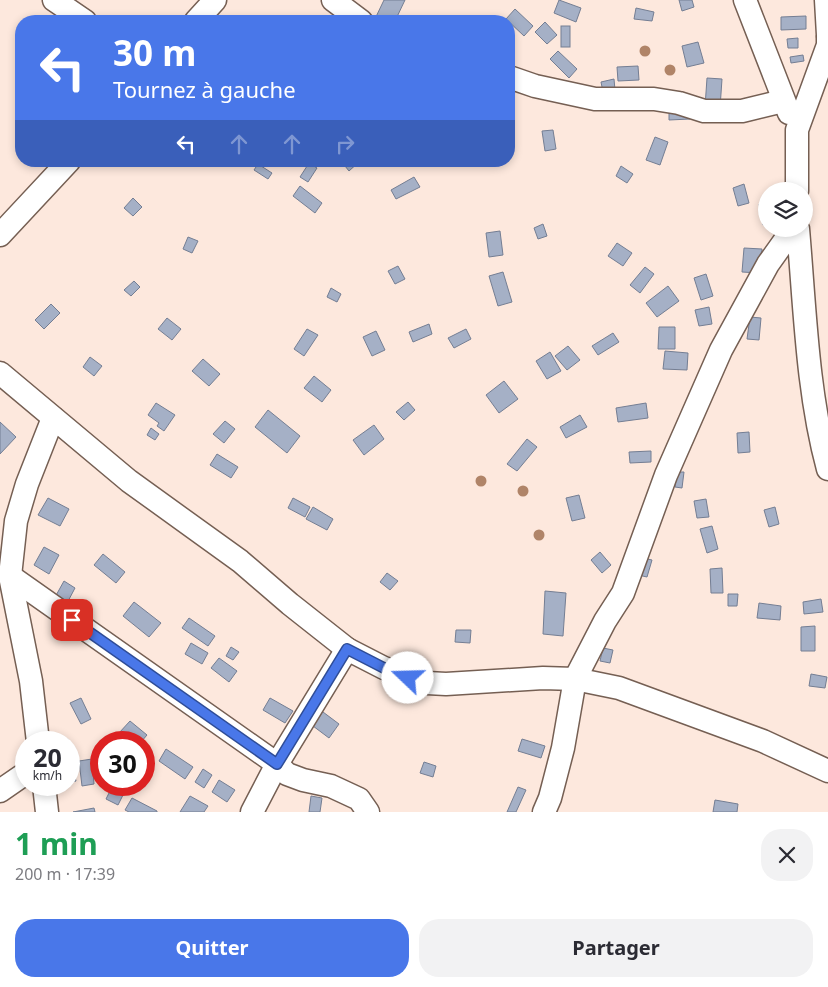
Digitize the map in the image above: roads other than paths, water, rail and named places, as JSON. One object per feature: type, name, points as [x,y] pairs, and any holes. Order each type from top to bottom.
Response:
[{"type":"street","points":[[54,0],[76,15]]},
{"type":"street","points":[[201,15],[215,0]]},
{"type":"street","points":[[333,0],[353,15]]},
{"type":"street","points":[[745,0],[783,101],[797,130]]},
{"type":"street","points":[[826,0],[828,34]]},
{"type":"street","points":[[797,182],[797,130],[828,45],[828,38]]},
{"type":"street","points":[[515,79],[534,86],[595,99],[654,98],[680,103],[704,111],[742,111],[783,101]]},
{"type":"street","points":[[0,236],[63,167]]},
{"type":"street","points":[[544,812],[550,798],[563,748],[576,679],[605,621],[623,593],[666,475],[721,350],[768,264],[787,237]]},
{"type":"street","points":[[799,237],[809,357],[819,435],[828,469]]},
{"type":"street","points":[[0,373],[129,482],[240,561],[347,649],[384,668],[427,683],[446,684],[543,678],[576,679],[619,688],[763,741],[828,771]]},
{"type":"street","points":[[37,731],[31,681],[10,576],[16,520],[27,484],[52,418]]},
{"type":"street","points":[[10,576],[277,764],[287,774],[303,780],[332,786],[360,799],[368,812]]},
{"type":"street","points":[[252,812],[277,764],[347,649]]},
{"type":"street","points":[[0,791],[15,780]]},
{"type":"street","points":[[45,796],[46,812]]}]
